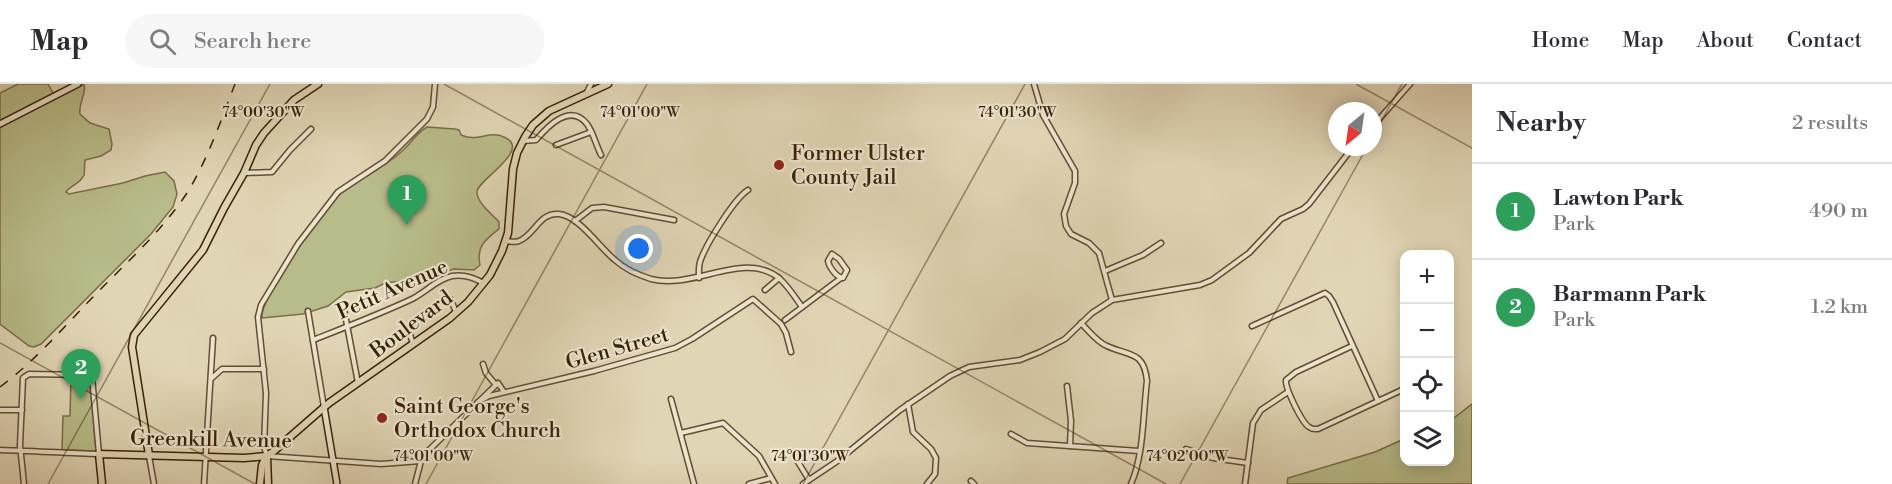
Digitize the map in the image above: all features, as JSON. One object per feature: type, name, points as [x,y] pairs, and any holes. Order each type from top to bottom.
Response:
[{"type":"main road","points":[[148,455],[132,347],[134,335],[198,259],[244,173],[256,145],[294,100],[318,84]]},
{"type":"main road","name":"Boulevard","points":[[267,456],[324,407],[456,313],[483,284],[498,261],[506,241],[513,169],[523,141],[533,125],[549,111],[608,84]]},
{"type":"main road","points":[[99,454],[102,484]]},
{"type":"main road","name":"Greenkill Avenue","points":[[99,454],[258,458],[267,456]]},
{"type":"main road","points":[[260,484],[262,465],[267,456]]},
{"type":"main road","points":[[267,456],[268,484]]},
{"type":"street","points":[[0,123],[78,84]]},
{"type":"street","points":[[267,456],[264,447],[266,393],[258,316],[266,296],[298,244],[338,192],[385,161],[427,118],[433,107],[435,84]]},
{"type":"street","points":[[585,94],[591,84]]},
{"type":"street","points":[[1034,84],[1044,117],[1075,171],[1075,183],[1064,213],[1066,226],[1071,234],[1097,250],[1105,271],[1110,301]]},
{"type":"street","points":[[1382,116],[1410,84]]},
{"type":"street","points":[[523,141],[536,140],[548,126],[566,116],[576,116],[582,118],[591,132],[601,155]]},
{"type":"street","points":[[244,173],[272,172],[311,129]]},
{"type":"street","points":[[556,145],[591,132]]},
{"type":"street","points":[[803,484],[836,462],[908,404],[942,380],[963,369],[982,364],[1020,360],[1040,352],[1065,339],[1099,307],[1110,301],[1200,285],[1212,280],[1249,253],[1275,223],[1309,204],[1346,156]]},
{"type":"street","points":[[699,278],[702,256],[736,200],[748,190]]},
{"type":"street","points":[[575,221],[592,208],[604,207],[674,220]]},
{"type":"street","points":[[506,241],[522,240],[538,223],[551,214],[564,215],[575,221],[615,260],[637,274],[669,281],[699,278],[741,267],[765,270],[779,278],[802,307]]},
{"type":"street","points":[[1105,271],[1143,255],[1161,243]]},
{"type":"street","points":[[791,352],[783,322],[845,276],[848,270],[839,259],[831,255],[829,264],[841,278]]},
{"type":"street","name":"Petit Avenue","points":[[313,340],[412,298],[450,276],[469,276],[483,284]]},
{"type":"street","points":[[765,290],[779,278]]},
{"type":"street","points":[[1252,326],[1321,293],[1329,296],[1378,401]]},
{"type":"street","name":"Glen Street","points":[[478,402],[489,396],[594,371],[675,348],[701,334],[753,299],[783,322]]},
{"type":"street","points":[[451,300],[456,313]]},
{"type":"street","points":[[343,304],[358,383]]},
{"type":"street","points":[[308,311],[337,484]]},
{"type":"street","points":[[1081,323],[1104,345],[1133,354],[1145,368],[1147,381],[1139,451],[1137,467],[1131,484]]},
{"type":"street","points":[[409,331],[413,345]]},
{"type":"street","points":[[204,484],[213,338]]},
{"type":"street","points":[[1352,346],[1288,376],[1285,384],[1288,392],[1308,427],[1315,429],[1400,391]]},
{"type":"street","points":[[483,364],[486,373],[504,392]]},
{"type":"street","points":[[211,381],[222,369],[264,369]]},
{"type":"street","points":[[24,484],[21,451],[23,378],[29,374],[91,377],[98,424],[99,454]]},
{"type":"street","points":[[415,484],[421,461],[428,451],[497,384]]},
{"type":"street","points":[[1067,386],[1071,421],[1070,446]]},
{"type":"street","points":[[1245,484],[1253,423],[1264,408],[1288,392]]},
{"type":"street","points":[[671,399],[694,484]]},
{"type":"street","points":[[908,404],[913,432],[931,449],[936,459],[935,474],[927,484]]},
{"type":"street","points":[[0,410],[22,410]]},
{"type":"street","points":[[681,433],[723,423],[759,456],[775,484]]},
{"type":"street","points":[[1011,434],[1027,443],[1139,451]]},
{"type":"street","points":[[1186,449],[1213,458],[1248,463]]},
{"type":"street","name":"Greenkill Avenue","points":[[0,450],[99,454]]},
{"type":"street","points":[[148,455],[154,484]]},
{"type":"street","name":"Greenkill Avenue","points":[[267,456],[381,464],[421,461]]},
{"type":"street","points":[[798,462],[809,480]]},
{"type":"street","points":[[749,484],[771,478]]},
{"type":"green space","points":[[18,84],[48,84],[54,95],[0,121],[0,93]]},
{"type":"green space","points":[[84,84],[80,114],[90,123],[109,129],[111,150],[101,156],[85,160],[82,178],[66,192],[69,194],[165,172],[174,181],[177,194],[173,207],[151,234],[41,344],[34,347],[29,346],[0,324],[0,126]]},
{"type":"green space","points":[[427,127],[455,129],[459,130],[461,135],[473,138],[500,136],[512,144],[508,158],[479,187],[477,192],[482,204],[499,222],[499,229],[486,240],[481,248],[480,265],[474,270],[454,269],[420,279],[385,283],[375,288],[346,292],[328,306],[303,314],[262,318],[264,308],[281,275],[307,235],[332,203],[347,188],[394,158]]},
{"type":"green space","points":[[71,376],[87,377],[91,380],[96,451],[62,450],[63,416],[70,416]]},
{"type":"green space","points":[[1472,404],[1472,484],[1287,484],[1288,478],[1375,452],[1400,441],[1400,466],[1454,466],[1454,418]]},
{"type":"railway","points":[[0,387],[48,344],[142,247],[177,207],[201,167],[235,84]]},
{"type":"place","name":"Former Ulster County Jail","points":[[779,165]]},
{"type":"place","name":"Lawton Park","points":[[407,225]]},
{"type":"place","name":"Barmann Park","points":[[81,399]]},
{"type":"place","name":"Saint George's Orthodox Church","points":[[382,418]]}]
